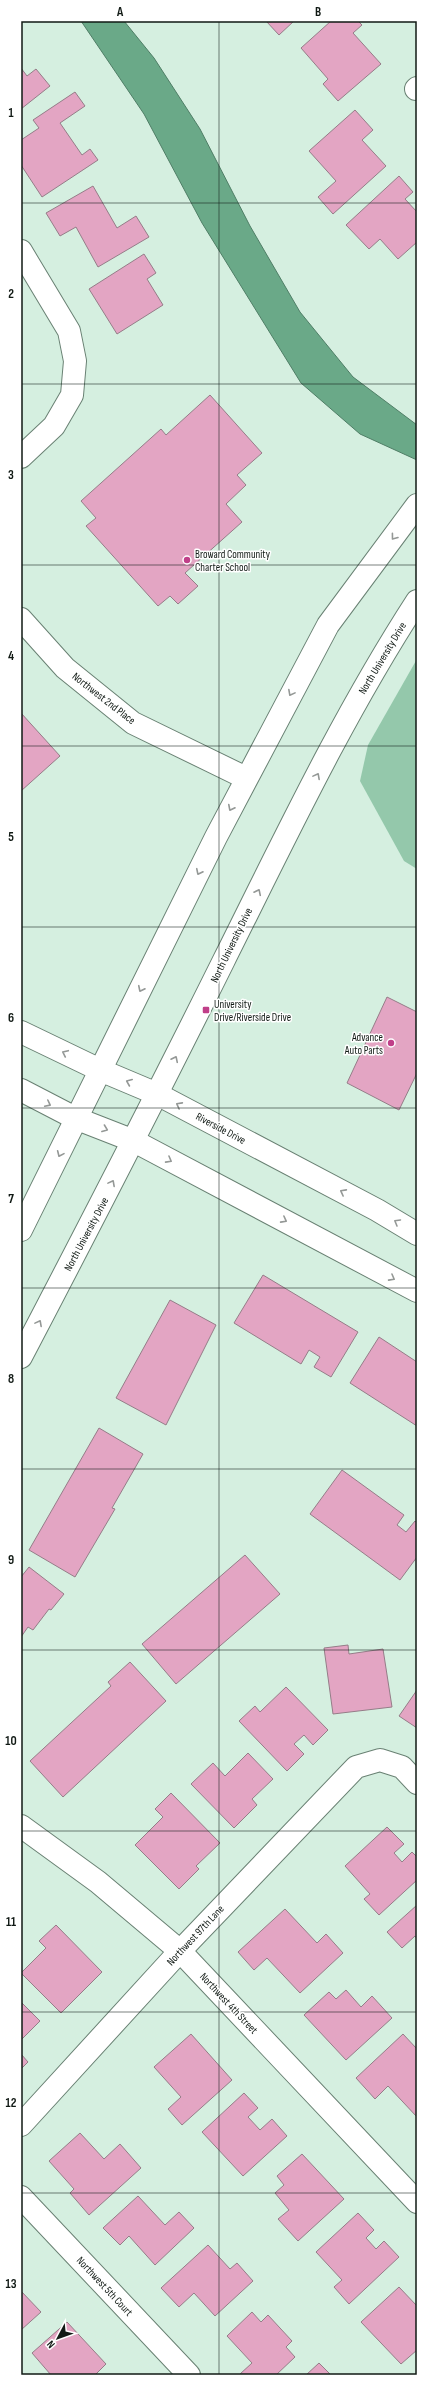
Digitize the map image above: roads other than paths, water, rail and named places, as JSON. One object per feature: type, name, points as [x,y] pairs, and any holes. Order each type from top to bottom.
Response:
[{"type":"street","points":[[21,250],[69,331],[75,361],[72,395],[54,426],[21,457]]},
{"type":"street","points":[[21,1230],[59,1156],[75,1118],[246,778],[328,625],[417,505]]},
{"type":"street","name":"North University Drive","points":[[21,1358],[134,1141],[300,808],[380,658],[417,600]]},
{"type":"street","name":"Northwest 2nd Place","points":[[21,619],[65,668],[133,723],[246,778]]},
{"type":"street","name":"Riverside Drive","points":[[21,1032],[100,1070],[157,1094],[377,1210],[417,1234]]},
{"type":"street","points":[[21,1090],[75,1118],[134,1141],[417,1292]]},
{"type":"street","name":"Northwest 97th Lane","points":[[21,2125],[180,1951],[356,1768],[380,1760],[402,1767],[417,1783]]},
{"type":"street","name":"Northwest 4th Street","points":[[21,1826],[98,1882],[180,1951],[417,2202]]},
{"type":"street","name":"Northwest 5th Court","points":[[21,2197],[189,2375]]},
{"type":"place","name":"Broward Community Charter School","points":[[187,560]]},
{"type":"place","name":"University Drive/Riverside Drive","points":[[206,1010]]},
{"type":"place","name":"Advance Auto Parts","points":[[391,1043]]}]
